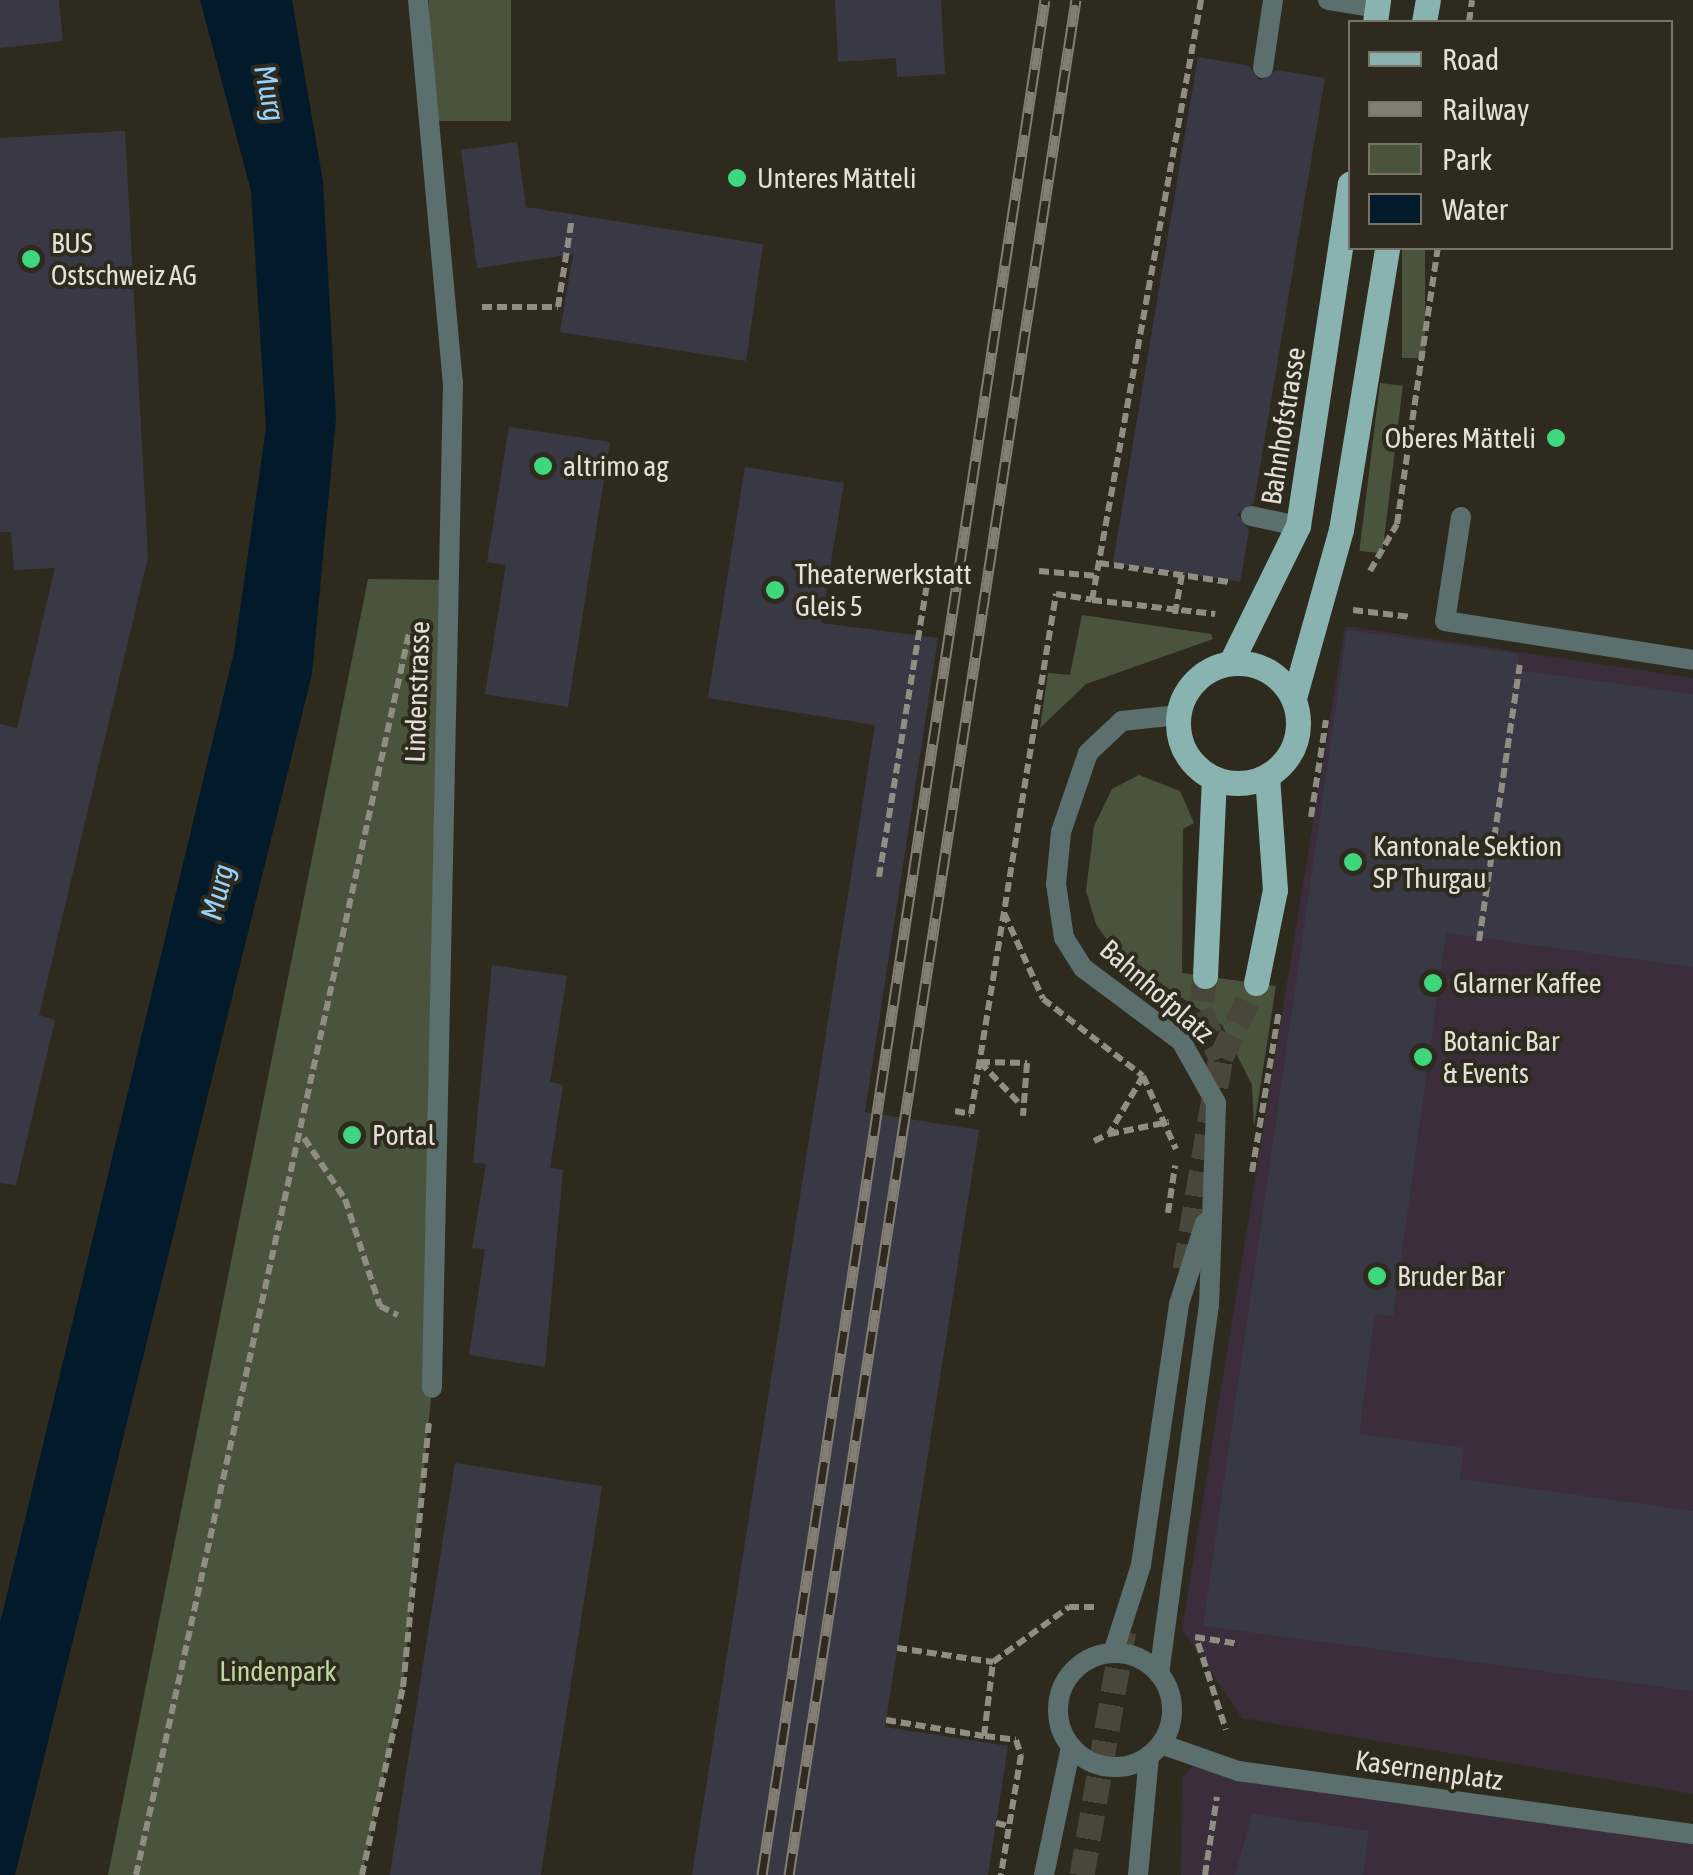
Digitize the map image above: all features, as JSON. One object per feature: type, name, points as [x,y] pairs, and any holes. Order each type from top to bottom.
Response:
[{"type":"main road","name":"Bahnhofstrasse","points":[[1231,662],[1298,526],[1348,197]]},
{"type":"main road","points":[[1294,698],[1269,670],[1231,662],[1194,682],[1178,715],[1186,754],[1214,779],[1267,776],[1292,752],[1294,698],[1341,530],[1387,250]]},
{"type":"main road","points":[[1256,983],[1275,890],[1267,776]]},
{"type":"main road","points":[[1205,976],[1214,779]]},
{"type":"street","name":"Lindenstrasse","points":[[418,0],[451,308],[432,1388]]},
{"type":"street","points":[[1262,68],[1272,0]]},
{"type":"street","points":[[1328,0],[1377,10]]},
{"type":"street","points":[[1251,516],[1298,526]]},
{"type":"street","points":[[1461,517],[1445,621],[1693,660]]},
{"type":"street","name":"Bahnhofplatz","points":[[1160,1674],[1209,1306],[1218,1121],[1206,1074],[1168,1029],[1084,968],[1064,938],[1056,884],[1061,832],[1088,753],[1122,721],[1178,715]]},
{"type":"street","name":"Bahnhofplatz","points":[[1113,1653],[1140,1565],[1179,1304],[1212,1202]]},
{"type":"street","points":[[1138,1875],[1155,1750],[1172,1709],[1160,1674],[1113,1653],[1081,1664],[1062,1690],[1059,1721],[1071,1747],[1100,1766],[1155,1750]]},
{"type":"street","points":[[1044,1875],[1071,1747]]},
{"type":"street","name":"Kasernenplatz","points":[[1155,1750],[1238,1771],[1693,1834]]},
{"type":"path","points":[[1092,600],[1201,0]]},
{"type":"path","points":[[451,308],[558,306],[572,218]]},
{"type":"path","points":[[1365,577],[1397,524],[1438,250]]},
{"type":"path","points":[[1099,563],[1248,583]]},
{"type":"path","points":[[1039,571],[1097,576]]},
{"type":"path","points":[[879,878],[929,572]]},
{"type":"path","points":[[1175,614],[1182,575]]},
{"type":"path","points":[[1046,592],[1175,614],[1223,613]]},
{"type":"path","points":[[955,1111],[971,1114],[1056,594]]},
{"type":"path","points":[[1342,609],[1445,621]]},
{"type":"path","points":[[136,1875],[304,1137],[413,615]]},
{"type":"path","points":[[1479,941],[1524,634]]},
{"type":"path","points":[[1002,908],[1043,998],[1143,1076],[1169,1122],[1177,1155],[1165,1232]]},
{"type":"path","points":[[980,1062],[1027,1063],[1018,1102]]},
{"type":"path","points":[[980,1062],[1018,1102],[1023,1116]]},
{"type":"path","points":[[1109,1134],[1143,1076]]},
{"type":"path","points":[[1094,1141],[1109,1134],[1169,1122]]},
{"type":"path","points":[[304,1137],[345,1200],[380,1306],[433,1319]]},
{"type":"path","points":[[362,1875],[403,1687],[432,1388]]},
{"type":"path","points":[[897,1648],[993,1662],[1069,1607],[1106,1607]]},
{"type":"path","points":[[1194,1637],[1238,1644]]},
{"type":"path","points":[[984,1736],[993,1662]]},
{"type":"path","points":[[886,1720],[1016,1740],[1013,1811],[1001,1875]]},
{"type":"path","points":[[1205,1875],[1219,1780]]},
{"type":"path","points":[[996,1824],[1009,1826]]},
{"type":"shaded area","points":[[1345,626],[1693,678],[1693,1794],[1242,1718],[1182,1629]]},
{"type":"shaded area","points":[[1199,1760],[1693,1834],[1693,1875],[1181,1875],[1182,1778]]},
{"type":"green space","points":[[429,0],[511,0],[511,121],[429,121]]},
{"type":"green space","points":[[1402,250],[1425,250],[1425,358],[1402,358]]},
{"type":"green space","points":[[1380,383],[1403,386],[1382,554],[1359,551]]},
{"type":"green space","name":"Lindenpark","points":[[368,579],[449,580],[432,1388],[403,1687],[362,1875],[108,1875]]},
{"type":"green space","points":[[1082,615],[1211,634],[1213,639],[1086,684],[1040,728],[1048,673],[1070,675]]},
{"type":"green space","points":[[1139,775],[1180,791],[1194,823],[1183,829],[1182,973],[1276,986],[1254,1127],[1252,1085],[1222,1025],[1116,953],[1096,924],[1086,891],[1094,826],[1112,789]]},
{"type":"water","name":"Murg","points":[[200,0],[292,0],[323,182],[336,418],[312,674],[15,1875],[0,1875],[0,1623],[234,652],[266,428],[251,191]]},
{"type":"building","points":[[0,0],[59,0],[63,41],[0,48]]},
{"type":"building","points":[[835,0],[941,0],[945,74],[897,77],[896,58],[838,62]]},
{"type":"building","points":[[1198,57],[1249,66],[1260,81],[1277,70],[1325,78],[1254,503],[1237,514],[1249,530],[1240,582],[1113,563]]},
{"type":"building","points":[[125,131],[148,557],[39,1015],[55,1020],[16,1185],[0,1183],[0,724],[17,728],[55,568],[14,570],[11,532],[0,532],[0,138]]},
{"type":"building","points":[[517,142],[526,207],[763,244],[746,361],[560,332],[573,254],[477,268],[461,150]]},
{"type":"building","points":[[509,427],[610,442],[568,707],[485,694],[506,565],[487,562]]},
{"type":"building","points":[[745,467],[844,483],[821,623],[938,638],[865,1112],[979,1130],[885,1727],[1008,1746],[988,1875],[692,1875],[875,725],[708,698]]},
{"type":"building","points":[[1347,630],[1519,654],[1517,670],[1693,694],[1693,967],[1446,933],[1393,1316],[1375,1314],[1359,1434],[1464,1448],[1460,1479],[1693,1511],[1693,1691],[1203,1626]]},
{"type":"building","points":[[492,965],[567,976],[550,1082],[563,1085],[550,1168],[563,1170],[545,1367],[469,1355],[485,1249],[472,1248],[486,1164],[473,1162]]},
{"type":"building","points":[[455,1463],[602,1486],[541,1875],[390,1875]]},
{"type":"building","points":[[1252,1814],[1369,1831],[1363,1875],[1235,1875]]},
{"type":"tunnel","points":[[1205,976],[1200,1011],[1221,1057]]},
{"type":"tunnel","points":[[1185,1269],[1221,1057],[1256,983]]},
{"type":"tunnel","points":[[1082,1875],[1124,1629]]},
{"type":"railway","points":[[762,1875],[1045,0]]},
{"type":"railway","points":[[789,1875],[1076,0]]},
{"type":"place","name":"Unteres Mätteli","points":[[737,178]]},
{"type":"place","name":"BUS Ostschweiz AG","points":[[31,259]]},
{"type":"place","name":"Oberes Mätteli","points":[[1556,438]]},
{"type":"place","name":"altrimo ag","points":[[543,466]]},
{"type":"place","name":"Theaterwerkstatt Gleis 5","points":[[775,590]]},
{"type":"place","name":"Kantonale Sektion SP Thurgau","points":[[1353,862]]},
{"type":"place","name":"Glarner Kaffee","points":[[1433,983]]},
{"type":"place","name":"Botanic Bar & Events","points":[[1423,1057]]},
{"type":"place","name":"Portal","points":[[352,1135]]},
{"type":"place","name":"Bruder Bar","points":[[1377,1276]]}]
